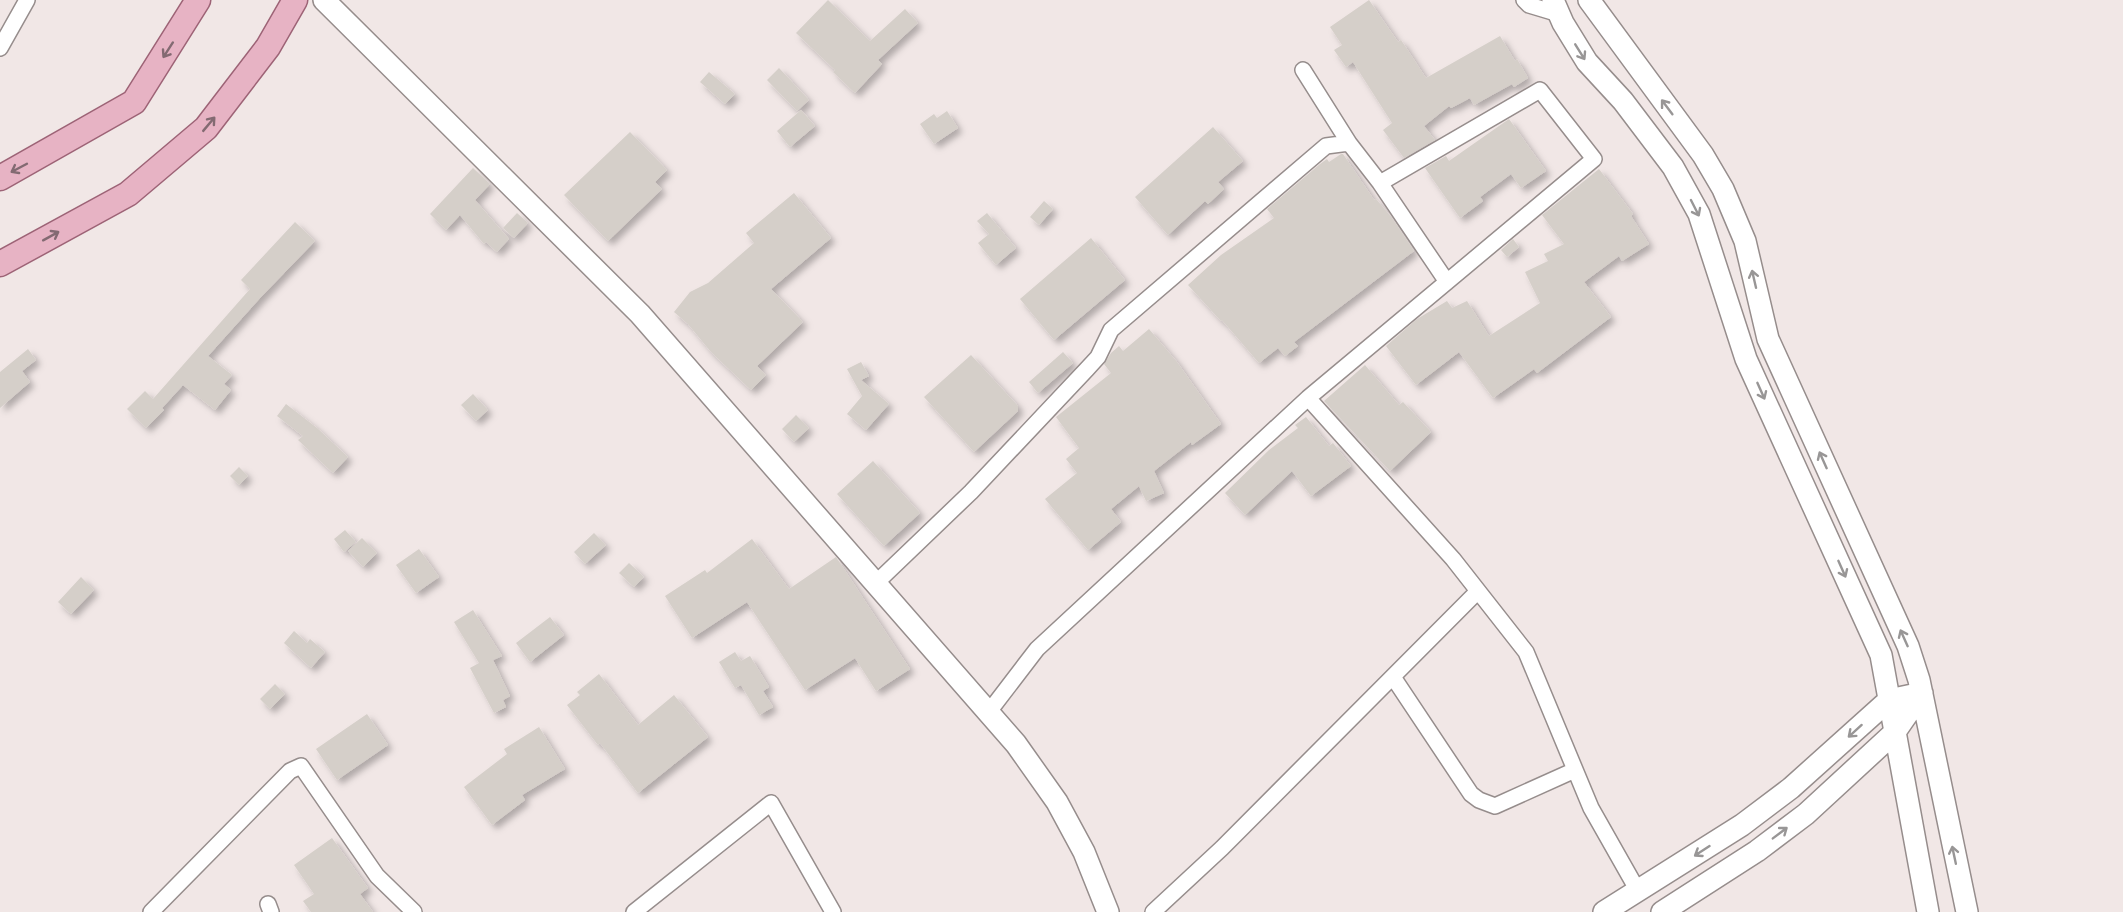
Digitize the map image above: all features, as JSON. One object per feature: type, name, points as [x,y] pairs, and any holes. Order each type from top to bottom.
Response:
[{"type":"main road","points":[[0,178],[134,102],[198,0]]},
{"type":"main road","points":[[0,264],[128,194],[206,128],[268,47],[295,0]]},
{"type":"street","points":[[0,45],[27,0]]},
{"type":"street","points":[[324,0],[640,314],[1016,744],[1058,802],[1084,852],[1108,912]]},
{"type":"street","points":[[1524,0],[1529,5],[1556,7],[1587,62],[1623,101],[1673,167],[1699,214],[1746,359],[1881,655],[1928,912]]},
{"type":"street","points":[[1589,0],[1704,155],[1723,189],[1745,241],[1768,339],[1908,646],[1922,693],[1967,912]]},
{"type":"street","points":[[1303,70],[1349,143],[1380,183],[1447,282]]},
{"type":"street","points":[[988,713],[1037,649],[1308,399],[1594,159],[1540,90],[1380,183]]},
{"type":"street","points":[[876,583],[971,492],[1087,369],[1098,357],[1111,330],[1326,146],[1349,143]]},
{"type":"street","points":[[1308,399],[1453,559],[1526,652],[1591,808],[1638,891]]},
{"type":"street","points":[[1153,912],[1222,848],[1478,591]]},
{"type":"street","points":[[1393,676],[1471,794],[1479,800],[1495,806],[1575,770]]},
{"type":"street","points":[[1604,912],[1742,825],[1791,788],[1889,700],[1922,693]]},
{"type":"street","points":[[1662,912],[1757,851],[1806,814],[1895,732],[1922,693]]},
{"type":"street","points":[[151,912],[290,771],[301,766],[377,876],[414,912]]},
{"type":"street","points":[[634,912],[771,803],[833,912]]},
{"type":"building","points":[[828,0],[870,41],[905,9],[918,23],[878,60],[882,64],[855,93],[833,72],[835,70],[796,33]]},
{"type":"building","points":[[1369,0],[1398,42],[1401,40],[1426,78],[1500,36],[1528,78],[1474,105],[1470,98],[1451,108],[1449,106],[1424,126],[1435,140],[1404,158],[1383,130],[1392,123],[1353,62],[1346,67],[1334,50],[1342,45],[1330,27]]},
{"type":"building","points":[[779,68],[809,100],[797,111],[767,80]]},
{"type":"building","points":[[709,72],[735,94],[725,104],[700,82]]},
{"type":"building","points":[[801,110],[815,126],[790,147],[777,131]]},
{"type":"building","points":[[947,111],[958,128],[934,144],[920,124],[934,114],[937,118]]},
{"type":"building","points":[[1509,119],[1546,171],[1521,188],[1511,174],[1480,197],[1483,201],[1460,218],[1425,168],[1446,156],[1449,161]]},
{"type":"building","points":[[1213,127],[1243,161],[1218,182],[1224,189],[1208,204],[1205,201],[1168,235],[1135,197]]},
{"type":"building","points":[[630,132],[667,170],[655,182],[662,189],[608,241],[564,195]]},
{"type":"building","points":[[1341,154],[1374,200],[1376,199],[1392,218],[1414,251],[1294,342],[1298,346],[1285,356],[1278,348],[1259,363],[1188,285],[1221,255],[1274,218],[1267,209],[1320,164],[1327,159],[1329,162]]},
{"type":"building","points":[[473,168],[490,184],[475,200],[509,239],[497,252],[486,242],[484,244],[460,215],[446,230],[430,214]]},
{"type":"building","points":[[1599,169],[1633,214],[1631,216],[1649,244],[1622,261],[1619,256],[1584,282],[1611,317],[1537,373],[1534,369],[1493,398],[1459,352],[1416,385],[1386,346],[1417,319],[1447,301],[1452,308],[1467,301],[1489,336],[1540,303],[1525,272],[1548,261],[1544,254],[1564,244],[1542,215]]},
{"type":"building","points":[[794,193],[831,238],[771,289],[803,322],[757,366],[766,375],[751,390],[674,312],[690,292],[708,283],[754,243],[746,233]]},
{"type":"building","points":[[1044,201],[1053,209],[1039,225],[1030,217]]},
{"type":"building","points":[[517,213],[528,223],[514,238],[503,228]]},
{"type":"building","points":[[987,213],[1016,248],[996,265],[978,243],[989,234],[977,221]]},
{"type":"building","points":[[295,222],[315,241],[208,356],[232,375],[224,384],[231,390],[215,410],[183,385],[162,408],[164,410],[146,428],[127,409],[145,391],[153,399],[250,289],[241,280]]},
{"type":"building","points":[[1091,238],[1125,280],[1054,340],[1020,299]]},
{"type":"building","points":[[1513,239],[1519,247],[1507,257],[1501,250]]},
{"type":"building","points":[[1149,329],[1177,362],[1221,424],[1192,445],[1191,442],[1154,471],[1164,493],[1146,501],[1139,486],[1111,509],[1121,522],[1088,550],[1045,499],[1077,473],[1066,459],[1079,448],[1056,417],[1111,373],[1104,364],[1111,353],[1119,346],[1123,351]]},
{"type":"building","points":[[28,349],[36,360],[22,371],[30,382],[0,408],[0,372]]},
{"type":"building","points":[[1063,352],[1073,363],[1038,393],[1029,382]]},
{"type":"building","points":[[971,355],[1018,406],[1018,411],[974,452],[924,397]]},
{"type":"building","points":[[861,362],[869,376],[861,380],[889,404],[866,430],[847,414],[862,396],[847,369]]},
{"type":"building","points":[[1365,365],[1399,405],[1403,402],[1431,432],[1390,471],[1324,401]]},
{"type":"building","points":[[473,394],[488,410],[476,421],[461,405]]},
{"type":"building","points":[[286,404],[317,428],[348,457],[333,473],[298,440],[303,436],[277,416]]},
{"type":"building","points":[[796,415],[809,428],[794,442],[782,429]]},
{"type":"building","points":[[1306,417],[1329,446],[1333,443],[1351,466],[1311,496],[1292,471],[1245,515],[1225,493],[1269,450],[1298,428],[1295,425]]},
{"type":"building","points":[[873,461],[920,513],[884,546],[837,494]]},
{"type":"building","points":[[239,467],[248,476],[239,485],[230,476]]},
{"type":"building","points":[[345,530],[356,542],[344,552],[334,539]]},
{"type":"building","points":[[594,533],[606,545],[585,564],[574,552]]},
{"type":"building","points":[[362,538],[377,553],[363,567],[348,551]]},
{"type":"building","points":[[752,539],[789,589],[836,557],[910,669],[876,691],[855,658],[805,690],[747,602],[692,638],[665,596],[705,570],[707,573]]},
{"type":"building","points":[[419,549],[439,577],[416,593],[396,565]]},
{"type":"building","points":[[629,563],[644,577],[634,587],[619,573]]},
{"type":"building","points":[[81,577],[94,590],[71,614],[58,602]]},
{"type":"building","points":[[473,610],[502,656],[493,660],[510,696],[503,700],[506,707],[494,713],[470,668],[479,663],[454,622]]},
{"type":"building","points":[[550,617],[564,635],[530,662],[516,643]]},
{"type":"building","points":[[294,631],[307,643],[310,639],[325,652],[311,668],[284,643]]},
{"type":"building","points":[[735,652],[741,661],[750,656],[769,687],[763,691],[773,707],[759,715],[741,685],[735,688],[719,662]]},
{"type":"building","points":[[599,674],[638,725],[674,695],[708,737],[638,793],[600,743],[598,745],[567,705],[580,695],[577,692]]},
{"type":"building","points":[[275,684],[285,694],[270,709],[260,699]]},
{"type":"building","points":[[367,714],[388,745],[337,780],[316,749]]},
{"type":"building","points":[[539,727],[565,769],[522,795],[525,800],[492,825],[464,787],[507,754],[504,749]]},
{"type":"building","points":[[332,838],[368,888],[360,894],[373,912],[311,912],[303,901],[314,894],[294,865]]}]
